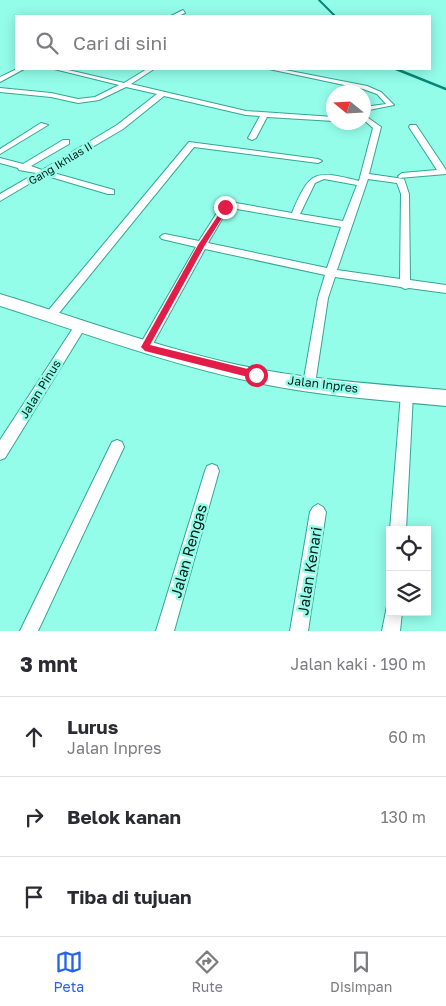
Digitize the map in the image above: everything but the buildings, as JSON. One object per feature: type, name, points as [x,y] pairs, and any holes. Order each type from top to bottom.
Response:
[{"type":"main road","name":"Jalan Inpres","points":[[0,300],[145,347],[256,375],[309,384],[446,398]]},
{"type":"street","points":[[176,15],[183,12]]},
{"type":"street","points":[[0,80],[20,70]]},
{"type":"street","points":[[61,70],[264,116],[326,119]]},
{"type":"street","points":[[0,90],[52,95],[78,101],[104,97],[149,70]]},
{"type":"street","points":[[277,70],[355,85]]},
{"type":"street","points":[[371,90],[379,93],[390,105],[371,108]]},
{"type":"street","name":"Gang Ikhlas II","points":[[0,198],[122,126],[162,94]]},
{"type":"street","points":[[252,138],[264,116]]},
{"type":"street","points":[[309,384],[323,298],[330,272],[363,180],[377,127],[371,124]]},
{"type":"street","points":[[0,152],[44,125]]},
{"type":"street","points":[[402,176],[444,172],[413,127]]},
{"type":"street","points":[[22,168],[66,142]]},
{"type":"street","points":[[51,315],[192,144],[318,161]]},
{"type":"street","points":[[0,160],[42,174],[111,192]]},
{"type":"street","points":[[295,216],[307,186],[314,178],[326,176],[363,180],[401,180],[405,194],[404,285]]},
{"type":"street","points":[[145,347],[222,211],[230,205],[346,225]]},
{"type":"street","points":[[165,236],[330,272],[404,285],[446,289]]},
{"type":"street","name":"Jalan Pinus","points":[[0,453],[81,325]]},
{"type":"street","points":[[398,526],[407,394]]},
{"type":"street","points":[[28,631],[116,447]]},
{"type":"street","name":"Jalan Rengas","points":[[165,631],[212,471]]},
{"type":"street","name":"Jalan Kenari","points":[[299,631],[318,512]]},
{"type":"street","points":[[391,631],[392,616]]},
{"type":"waterway","points":[[319,0],[334,15]]},
{"type":"waterway","points":[[398,70],[446,89]]},
{"type":"route","points":[[225,207],[145,347],[256,375]]}]
